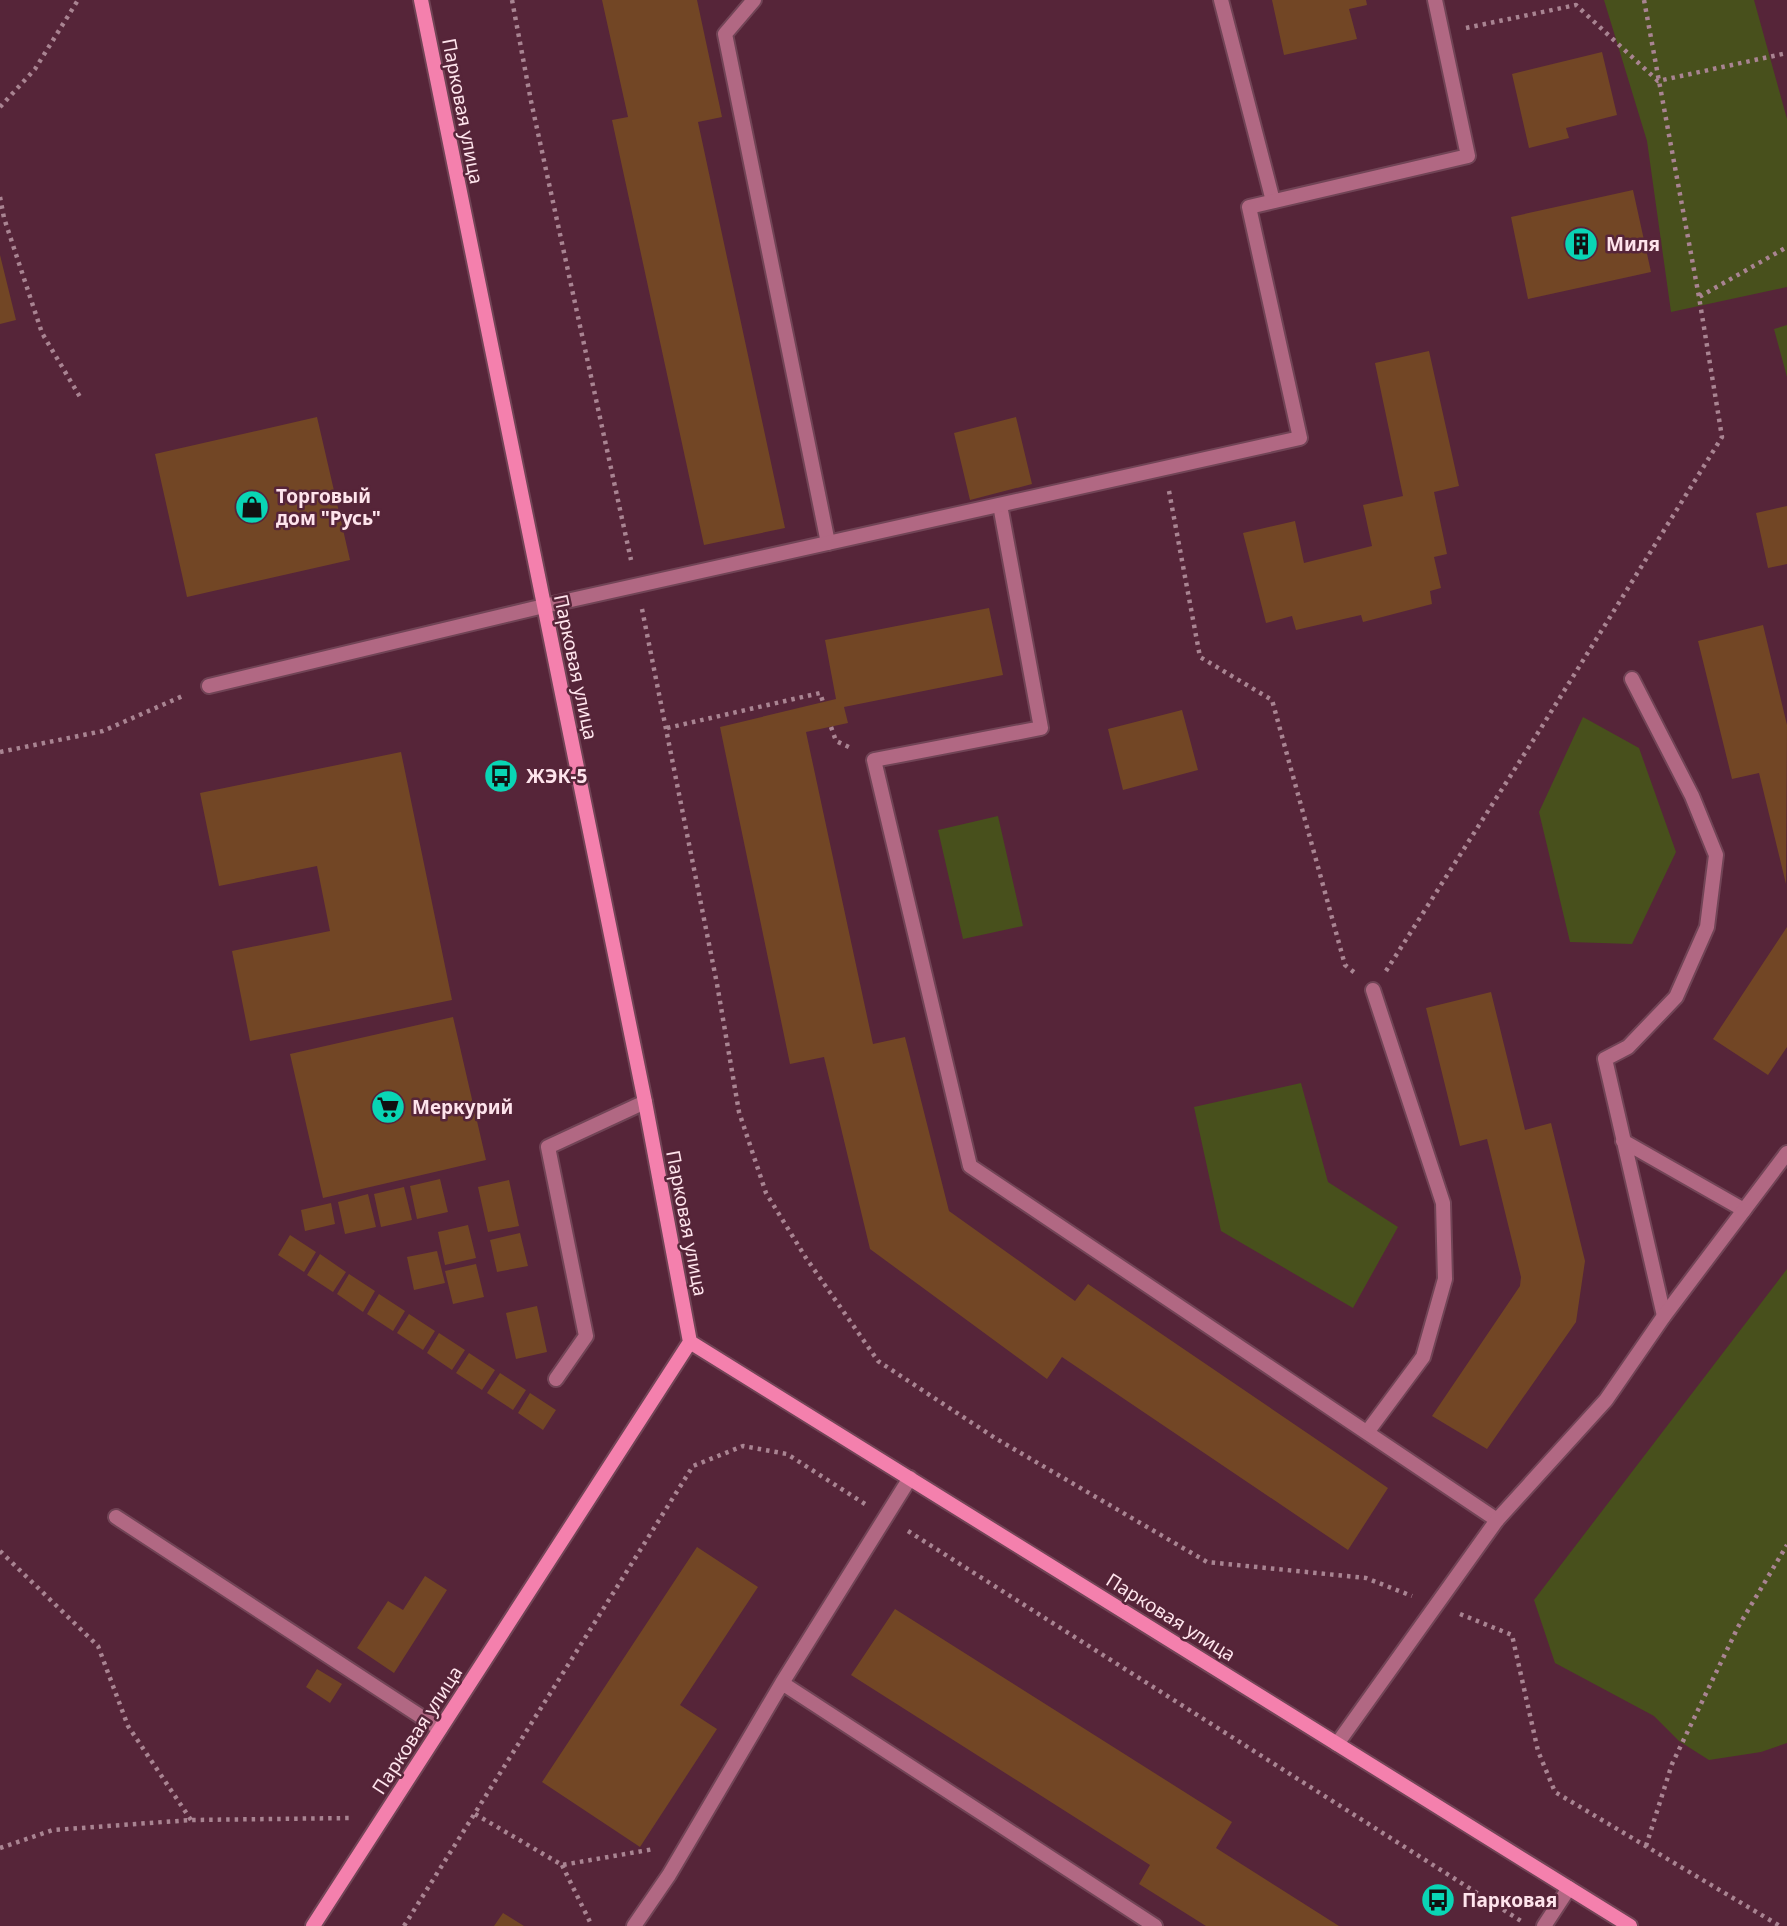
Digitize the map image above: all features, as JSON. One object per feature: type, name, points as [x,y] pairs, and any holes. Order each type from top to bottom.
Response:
[{"type":"street","name":"Парковая улица","points":[[313,1926],[690,1342],[645,1102],[421,0]]},
{"type":"street","points":[[754,0],[725,34],[828,543]]},
{"type":"street","points":[[1221,0],[1273,201]]},
{"type":"street","points":[[209,686],[544,606],[1300,438],[1249,207],[1468,156],[1435,0]]},
{"type":"street","points":[[1000,505],[1041,728],[874,760],[970,1166],[1497,1520]]},
{"type":"street","points":[[1632,679],[1692,796],[1716,855],[1707,927],[1676,997],[1628,1047],[1605,1059],[1664,1316]]},
{"type":"street","points":[[1368,1431],[1423,1357],[1445,1279],[1443,1203],[1373,990]]},
{"type":"street","points":[[556,1379],[586,1336],[548,1147],[645,1102]]},
{"type":"street","points":[[1623,1141],[1744,1210]]},
{"type":"street","points":[[1337,1744],[1497,1520],[1606,1400],[1664,1316],[1787,1153]]},
{"type":"street","name":"Парковая улица","points":[[690,1342],[1630,1926]]},
{"type":"street","points":[[634,1926],[688,1843],[782,1683],[910,1478]]},
{"type":"street","points":[[116,1517],[440,1729]]},
{"type":"street","points":[[782,1683],[1155,1926]]},
{"type":"street","points":[[1544,1926],[1569,1888]]},
{"type":"path","points":[[0,107],[35,69],[78,0]]},
{"type":"path","points":[[1165,468],[1200,657],[1272,700],[1345,965],[1373,990],[1542,728],[1722,437],[1644,0]]},
{"type":"path","points":[[1442,33],[1576,5],[1658,80]]},
{"type":"path","points":[[1658,80],[1787,53]]},
{"type":"path","points":[[0,197],[4,218],[42,333],[80,397]]},
{"type":"path","points":[[1699,297],[1787,247]]},
{"type":"path","points":[[0,752],[103,732],[149,708],[209,686]]},
{"type":"path","points":[[667,728],[820,693],[823,702]]},
{"type":"path","points":[[404,1926],[693,1466],[743,1446],[787,1454],[1528,1926]]},
{"type":"path","points":[[1646,1846],[1672,1764],[1738,1628],[1787,1545]]},
{"type":"path","points":[[0,1551],[98,1646],[128,1726],[191,1820]]},
{"type":"path","points":[[475,1814],[562,1866],[592,1926]]},
{"type":"path","points":[[0,1848],[53,1830],[191,1820],[384,1817]]},
{"type":"path","points":[[562,1866],[688,1843]]},
{"type":"green space","points":[[1604,0],[1754,0],[1787,119],[1787,287],[1671,312],[1647,141]]},
{"type":"green space","points":[[1787,325],[1787,377],[1774,329]]},
{"type":"green space","points":[[1583,717],[1639,748],[1676,852],[1632,944],[1570,942],[1539,812]]},
{"type":"green space","points":[[998,816],[1023,926],[963,939],[938,830]]},
{"type":"green space","points":[[1301,1083],[1328,1182],[1398,1227],[1353,1308],[1221,1231],[1194,1107]]},
{"type":"green space","points":[[1787,1269],[1787,1743],[1761,1752],[1709,1760],[1679,1741],[1654,1716],[1555,1663],[1534,1600]]},
{"type":"building","points":[[602,0],[697,0],[722,117],[698,122],[785,528],[704,545],[612,120],[628,117]]},
{"type":"building","points":[[1272,0],[1366,0],[1367,5],[1349,9],[1357,39],[1284,55]]},
{"type":"building","points":[[1602,52],[1617,115],[1566,128],[1569,138],[1529,148],[1512,74]]},
{"type":"building","name":"Миля","points":[[1633,190],[1651,272],[1528,299],[1511,217]]},
{"type":"building","points":[[0,255],[16,320],[0,324]]},
{"type":"building","points":[[1429,351],[1459,486],[1434,492],[1447,554],[1434,557],[1441,588],[1430,591],[1432,604],[1363,622],[1361,615],[1296,630],[1292,616],[1266,623],[1243,533],[1295,521],[1304,563],[1372,546],[1363,505],[1403,496],[1375,363]]},
{"type":"building","name":"Торговый дом \"Русь\"","points":[[317,417],[350,560],[187,597],[155,454]]},
{"type":"building","points":[[1016,417],[1032,484],[970,500],[954,433]]},
{"type":"building","points":[[1787,506],[1787,564],[1768,568],[1756,513]]},
{"type":"building","points":[[989,608],[1003,675],[844,707],[848,723],[806,732],[873,1044],[905,1037],[949,1211],[1075,1301],[1088,1284],[1388,1488],[1348,1550],[1062,1357],[1047,1379],[870,1249],[824,1057],[790,1064],[720,727],[836,699],[825,640]]},
{"type":"building","points":[[1763,625],[1787,725],[1786,884],[1759,773],[1732,779],[1698,641]]},
{"type":"building","points":[[1182,710],[1198,770],[1123,790],[1108,729]]},
{"type":"building","points":[[401,752],[452,1000],[250,1041],[232,951],[330,931],[317,866],[219,886],[200,793]]},
{"type":"building","points":[[1787,927],[1787,1047],[1768,1075],[1713,1039]]},
{"type":"building","points":[[1491,992],[1525,1130],[1551,1123],[1585,1261],[1576,1322],[1487,1449],[1432,1416],[1520,1286],[1521,1277],[1487,1139],[1460,1146],[1426,1008]]},
{"type":"building","name":"Меркурий","points":[[453,1017],[486,1160],[323,1198],[290,1054]]},
{"type":"building","points":[[440,1179],[448,1212],[417,1219],[410,1186]]},
{"type":"building","points":[[509,1180],[519,1226],[488,1232],[478,1187]]},
{"type":"building","points":[[404,1187],[412,1220],[381,1227],[374,1194]]},
{"type":"building","points":[[368,1194],[376,1227],[345,1234],[338,1202]]},
{"type":"building","points":[[331,1203],[335,1224],[305,1231],[301,1210]]},
{"type":"building","points":[[468,1225],[476,1258],[445,1265],[438,1232]]},
{"type":"building","points":[[520,1233],[528,1266],[497,1272],[490,1240]]},
{"type":"building","points":[[290,1235],[316,1252],[304,1272],[278,1255]]},
{"type":"building","points":[[437,1251],[445,1283],[414,1290],[407,1257]]},
{"type":"building","points":[[320,1254],[346,1272],[333,1292],[307,1275]]},
{"type":"building","points":[[476,1264],[484,1297],[453,1304],[445,1271]]},
{"type":"building","points":[[349,1274],[375,1291],[363,1312],[337,1294]]},
{"type":"building","points":[[379,1294],[405,1311],[393,1331],[367,1314]]},
{"type":"building","points":[[537,1306],[547,1352],[516,1359],[506,1313]]},
{"type":"building","points":[[409,1314],[435,1331],[423,1350],[397,1333]]},
{"type":"building","points":[[439,1333],[465,1350],[452,1370],[427,1353]]},
{"type":"building","points":[[469,1353],[495,1370],[482,1390],[456,1373]]},
{"type":"building","points":[[500,1373],[526,1390],[513,1410],[487,1393]]},
{"type":"building","points":[[530,1393],[556,1410],[543,1430],[518,1413]]},
{"type":"building","points":[[697,1547],[758,1587],[680,1705],[717,1729],[640,1847],[542,1782]]},
{"type":"building","points":[[425,1576],[447,1590],[394,1673],[357,1648],[388,1601],[403,1610]]},
{"type":"building","points":[[895,1609],[1232,1822],[1216,1848],[1339,1926],[1206,1926],[1139,1884],[1150,1865],[851,1675]]},
{"type":"building","points":[[317,1669],[342,1684],[330,1703],[306,1687]]},
{"type":"building","points":[[503,1913],[524,1926],[494,1926]]},
{"type":"place","name":"Миля","points":[[1581,244]]},
{"type":"place","name":"Торговый дом \"Русь\"","points":[[252,507]]},
{"type":"place","name":"ЖЭК-5","points":[[501,776]]},
{"type":"place","name":"Меркурий","points":[[388,1107]]},
{"type":"place","name":"Парковая","points":[[1438,1900]]}]
